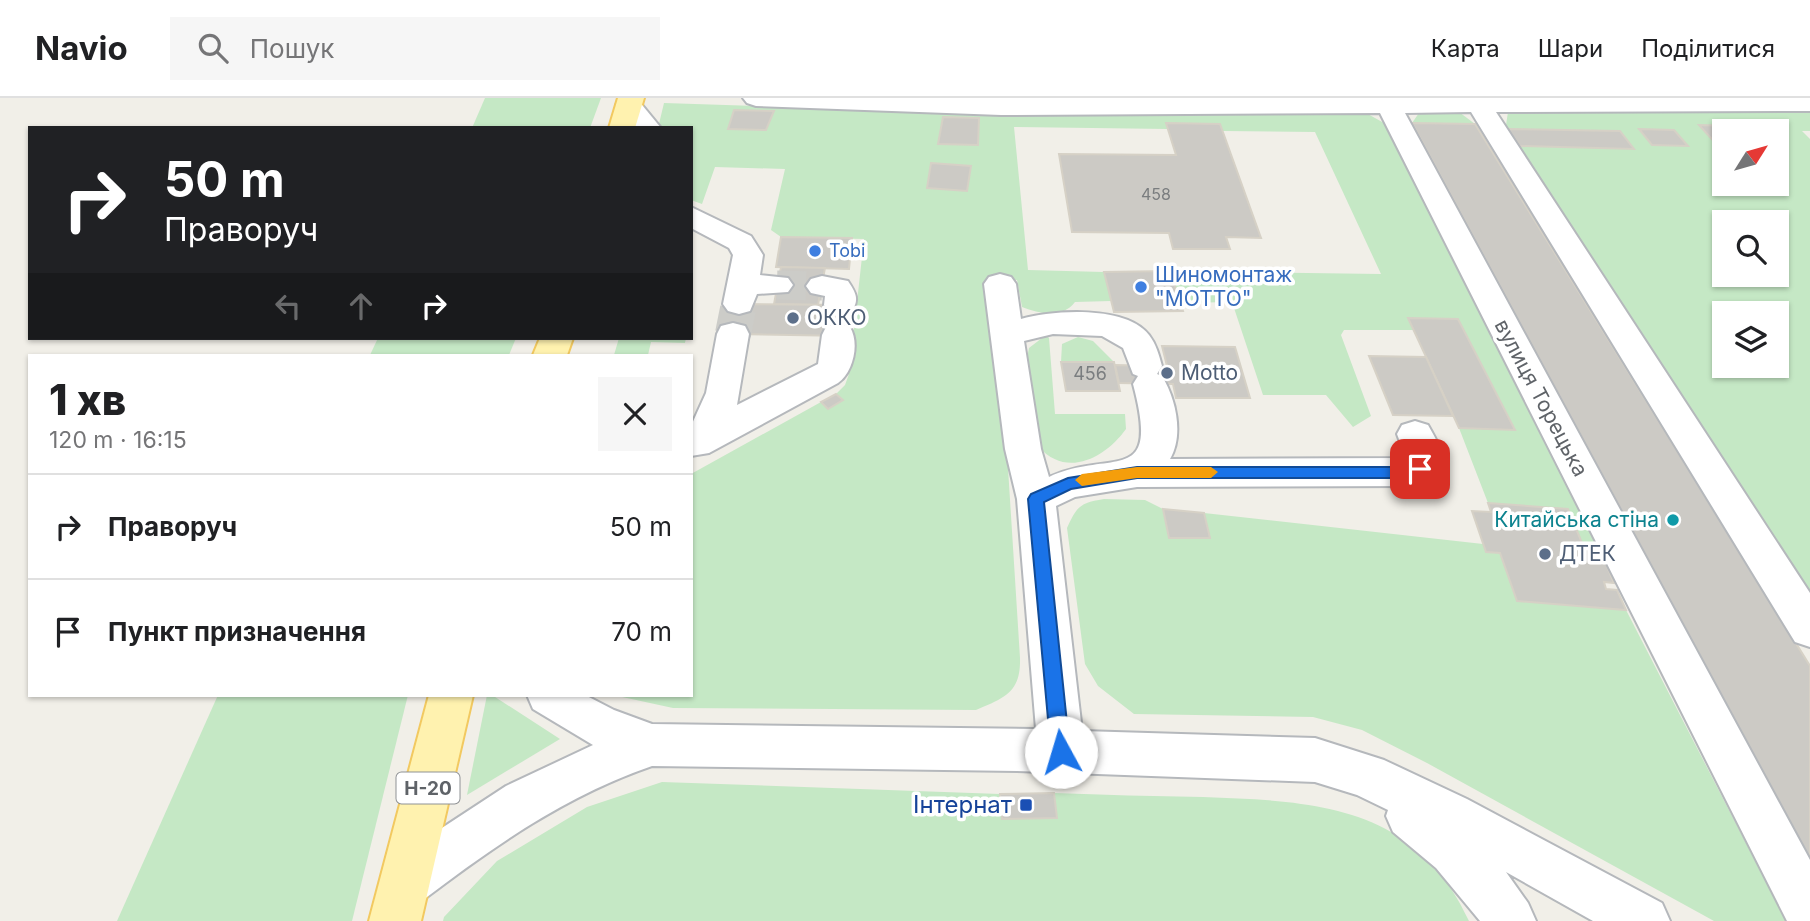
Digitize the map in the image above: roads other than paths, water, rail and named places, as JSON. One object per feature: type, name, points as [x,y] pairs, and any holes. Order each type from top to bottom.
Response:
[{"type":"main road","name":"Н-20","points":[[400,901],[451,697]]},
{"type":"street","points":[[756,98],[1001,107],[1810,103]]},
{"type":"street","points":[[1479,105],[1810,629]]},
{"type":"street","name":"вулиця Торецька","points":[[1389,106],[1810,912]]},
{"type":"street","points":[[627,110],[646,126]]},
{"type":"street","points":[[693,217],[740,242],[746,248],[748,256],[719,410],[696,443]]},
{"type":"street","points":[[1000,284],[1023,449],[1036,499],[1061,752]]},
{"type":"street","points":[[738,307],[778,285]]},
{"type":"street","points":[[696,443],[834,369],[833,309]]},
{"type":"street","points":[[1007,337],[1033,326],[1107,325],[1134,339],[1148,375],[1161,424],[1152,457],[1137,473]]},
{"type":"street","points":[[1036,499],[1068,484],[1137,473],[1411,472],[1425,465],[1425,457],[1415,434]]},
{"type":"street","points":[[552,697],[578,716],[608,732],[652,746]]},
{"type":"street","points":[[400,901],[450,849],[558,782],[609,758],[652,746],[1061,752],[1315,760],[1367,776],[1450,815],[1644,921]]},
{"type":"street","points":[[1315,760],[1412,817],[1447,842],[1482,880],[1510,921]]},
{"type":"tunnel","points":[[777,285],[822,286]]},
{"type":"tunnel","points":[[738,311],[739,304]]},
{"type":"tunnel","points":[[733,334],[738,309]]},
{"type":"place","name":"Tobi","points":[[815,251]]},
{"type":"place","name":"Шиномонтаж \"МОТТО\"","points":[[1141,287]]},
{"type":"place","name":"ОККО","points":[[793,318]]},
{"type":"place","name":"Motto","points":[[1167,373]]},
{"type":"place","name":"Китайська стіна","points":[[1673,520]]},
{"type":"place","name":"ДТЕК","points":[[1545,554]]},
{"type":"place","name":"Інтернат","points":[[1026,805]]}]
